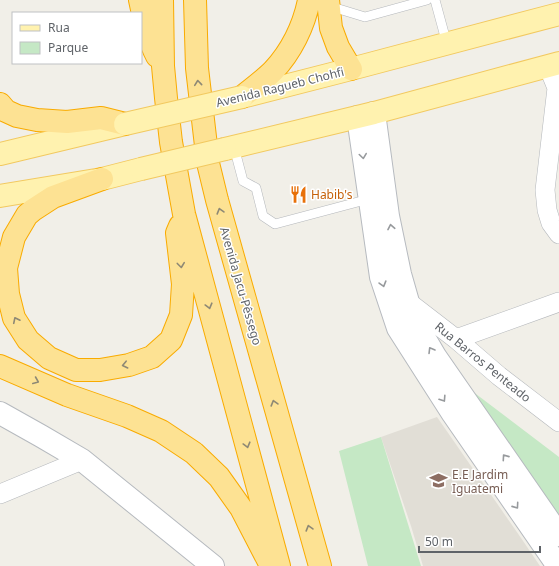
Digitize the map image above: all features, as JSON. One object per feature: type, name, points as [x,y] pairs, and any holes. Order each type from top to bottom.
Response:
[{"type":"highway","points":[[140,0],[152,45],[163,66]]},
{"type":"highway","points":[[162,0],[163,66],[171,142],[184,214],[279,566]]},
{"type":"highway","name":"Avenida Jacu-Pêssego","points":[[195,0],[197,68],[208,163],[217,200],[320,566]]},
{"type":"highway","points":[[322,2],[338,47],[351,70]]},
{"type":"highway","points":[[242,97],[273,71],[287,54],[322,2]]},
{"type":"highway","points":[[0,104],[6,111],[17,116],[37,120],[67,122],[101,118],[126,124]]},
{"type":"highway","points":[[102,179],[53,197],[33,210],[28,215],[14,238],[6,268],[8,294],[14,318],[28,340],[50,358],[76,370],[100,370],[129,365],[152,357],[171,340],[181,315],[183,284],[177,233],[184,214]]},
{"type":"highway","points":[[0,366],[67,395],[127,416],[161,431],[194,453],[219,477],[241,508],[272,566]]},
{"type":"main road","name":"Avenida Ragueb Chohfi","points":[[0,154],[351,70],[559,14]]},
{"type":"main road","points":[[0,196],[102,179],[366,115],[554,64]]},
{"type":"main road","points":[[366,115],[369,199],[381,277],[398,328],[453,414],[558,566]]},
{"type":"main road","points":[[366,115],[400,274],[408,302],[421,332],[435,356],[559,535]]},
{"type":"main road","points":[[0,413],[82,460],[213,566]]},
{"type":"street","points":[[554,64],[557,88],[545,190],[546,210],[550,223],[559,234]]},
{"type":"street","name":"Rua Barros Penteado","points":[[408,302],[456,339],[498,376],[559,422]]},
{"type":"street","points":[[456,339],[559,302]]},
{"type":"street","points":[[0,494],[82,460]]},
{"type":"lane","points":[[322,2],[365,17],[427,0]]},
{"type":"lane","points":[[435,0],[447,44]]},
{"type":"lane","points":[[230,148],[243,181],[256,188],[263,216],[275,224],[369,199]]},
{"type":"shaded area","name":"E.E Jardim Iguatemi","points":[[437,417],[540,566],[423,566],[381,437]]},
{"type":"green space","points":[[472,391],[559,457],[559,518]]},
{"type":"green space","points":[[381,437],[421,566],[368,566],[339,451]]},
{"type":"place","name":"Habib's","points":[[298,194]]},
{"type":"place","name":"E.E Jardim Iguatemi","points":[[439,481]]}]
